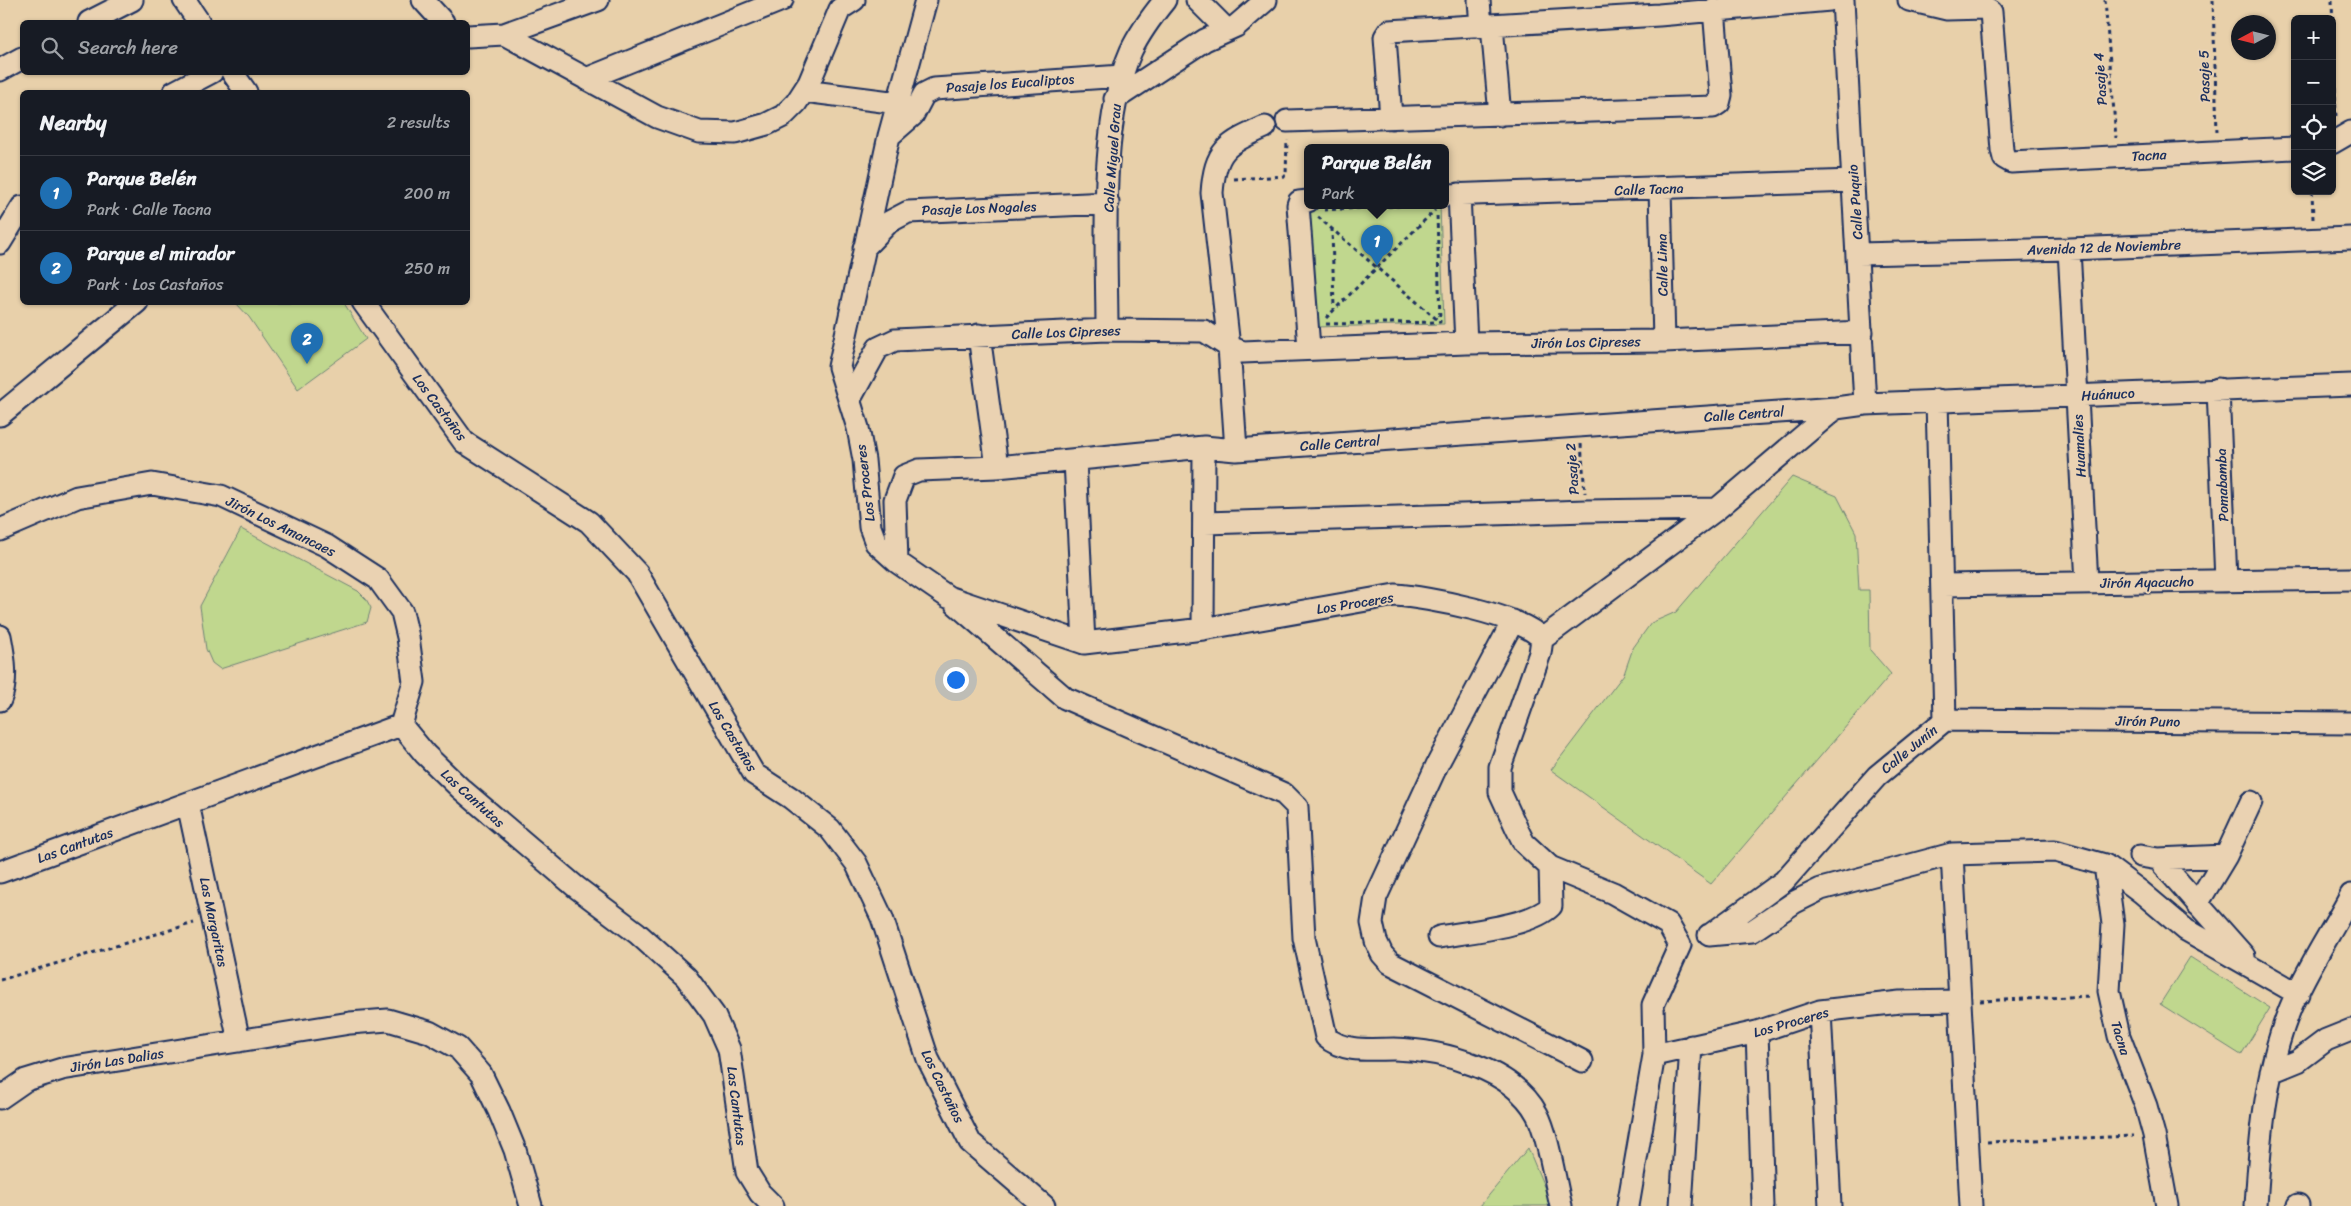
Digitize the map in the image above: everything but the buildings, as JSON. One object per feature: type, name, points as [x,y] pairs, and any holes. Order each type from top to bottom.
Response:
[{"type":"street","points":[[93,20],[132,0]]},
{"type":"street","points":[[184,0],[198,20]]},
{"type":"street","points":[[425,0],[441,20]]},
{"type":"street","points":[[470,36],[504,34],[598,0]]},
{"type":"street","points":[[586,79],[782,0]]},
{"type":"street","points":[[864,248],[889,136],[926,0]]},
{"type":"street","name":"Calle Miguel Grau","points":[[1107,330],[1108,203],[1115,99],[1122,76],[1141,31],[1165,0]]},
{"type":"street","points":[[1197,0],[1227,30]]},
{"type":"street","points":[[1115,99],[1198,45],[1244,21],[1266,0]]},
{"type":"street","points":[[1479,0],[1487,26],[1500,115]]},
{"type":"street","points":[[1391,118],[1386,33],[1389,31],[1487,26],[1658,8],[1714,9],[1752,3],[1830,0]]},
{"type":"street","name":"Calle Puquio","points":[[1843,0],[1865,404]]},
{"type":"street","name":"Tacna","points":[[1909,0],[1943,8],[1985,8],[1991,12],[2002,150],[2004,158],[2011,162],[2291,148]]},
{"type":"street","points":[[504,34],[657,117],[699,132],[716,134],[751,130],[768,124],[783,116],[796,103],[804,91],[842,3]]},
{"type":"street","points":[[1287,121],[1713,107],[1719,103],[1720,95],[1714,9]]},
{"type":"street","points":[[0,70],[20,59]]},
{"type":"street","points":[[178,90],[206,75]]},
{"type":"street","points":[[234,75],[245,90]]},
{"type":"street","name":"Pasaje los Eucaliptos","points":[[889,136],[913,114],[924,94],[934,89],[1122,76]]},
{"type":"street","points":[[804,91],[898,103]]},
{"type":"street","points":[[1236,450],[1229,347],[1214,210],[1214,169],[1220,155],[1235,140],[1265,127]]},
{"type":"street","name":"Calle Tacna","points":[[1449,201],[1853,181]]},
{"type":"street","name":"Calle Lima","points":[[1660,189],[1664,341]]},
{"type":"street","name":"Pasaje Los Nogales","points":[[864,248],[889,222],[908,212],[1108,203]]},
{"type":"street","points":[[1306,209],[1309,348]]},
{"type":"street","points":[[1445,209],[1466,344]]},
{"type":"street","points":[[0,243],[20,210]]},
{"type":"street","name":"Avenida 12 de Noviembre","points":[[1858,254],[2069,249],[2351,238]]},
{"type":"street","name":"Los Proceres","points":[[864,248],[839,367],[850,399],[864,460],[870,527],[876,543],[897,562],[948,597],[1084,644],[1203,629],[1395,595],[1418,596],[1513,620],[1536,631],[1542,639]]},
{"type":"street","name":"Huamalies","points":[[2069,249],[2087,583]]},
{"type":"street","points":[[0,415],[133,305]]},
{"type":"street","name":"Los Castaños","points":[[365,305],[464,442],[589,522],[637,573],[754,774],[791,798],[830,829],[856,863],[882,918],[928,1059],[970,1142],[1044,1206]]},
{"type":"street","name":"Calle Los Cipreses","points":[[850,399],[878,348],[895,340],[1107,330],[1204,331],[1221,340],[1229,347],[1243,352],[1309,348]]},
{"type":"street","name":"Jirón Los Cipreses","points":[[1309,348],[1664,341],[1862,332]]},
{"type":"street","points":[[978,335],[997,467]]},
{"type":"street","name":"Huánuco","points":[[1865,404],[2351,385]]},
{"type":"street","name":"Pomabamba","points":[[2218,389],[2226,581]]},
{"type":"street","name":"Calle Junín","points":[[1680,945],[1709,936],[1784,881],[1876,776],[1945,720],[1937,400]]},
{"type":"street","name":"Calle Central","points":[[897,562],[896,500],[904,476],[919,470],[997,467],[1204,447],[1236,450],[1836,408],[1865,404]]},
{"type":"street","points":[[1628,1206],[1654,1055],[1653,1005],[1680,945],[1668,924],[1613,893],[1550,867],[1524,843],[1500,792],[1500,767],[1540,653],[1542,639],[1717,509],[1836,408]]},
{"type":"street","points":[[1203,629],[1204,447]]},
{"type":"street","points":[[1075,460],[1084,644]]},
{"type":"street","name":"Jirón Los Amancaes","points":[[2,524],[77,497],[152,484],[221,496],[327,546],[378,579],[402,612],[408,637],[414,682],[401,726]]},
{"type":"street","points":[[1205,523],[1586,511],[1717,509]]},
{"type":"street","name":"Jirón Ayacucho","points":[[1943,585],[2351,579]]},
{"type":"street","points":[[948,597],[1065,698],[1284,794],[1292,800],[1297,808],[1304,938],[1326,1037],[1335,1045],[1356,1049],[1404,1050],[1456,1057],[1509,1083],[1529,1102],[1538,1115],[1561,1206]]},
{"type":"street","points":[[1513,620],[1437,765],[1376,896],[1372,923],[1376,941],[1382,954],[1390,963],[1582,1061]]},
{"type":"street","points":[[0,636],[3,650],[4,690],[0,700]]},
{"type":"street","name":"Jirón Puno","points":[[1945,720],[2351,723]]},
{"type":"street","name":"Las Cantutas","points":[[0,872],[401,726],[425,754],[460,788],[576,887],[637,933],[686,977],[714,1016],[729,1049],[747,1172],[760,1193],[773,1206]]},
{"type":"street","points":[[2197,904],[2226,856],[2251,802]]},
{"type":"street","name":"Las Margaritas","points":[[188,804],[239,1040]]},
{"type":"street","points":[[1709,936],[1752,931],[1795,902],[1821,889],[1952,854],[2056,851],[2105,865],[2186,930],[2298,994]]},
{"type":"street","points":[[1952,854],[1972,1206]]},
{"type":"street","points":[[2226,856],[2149,857],[2197,904],[2260,973]]},
{"type":"street","name":"Tacna","points":[[2105,865],[2113,924],[2110,995],[2119,1036],[2146,1106],[2154,1135],[2167,1206]]},
{"type":"street","points":[[1440,937],[1507,925],[1546,912],[1551,906],[1550,867]]},
{"type":"street","points":[[2256,1206],[2260,1142],[2271,1072],[2290,1009],[2351,894]]},
{"type":"street","name":"Los Proceres","points":[[1654,1055],[1757,1032],[1820,1011],[1900,1002],[1959,1001]]},
{"type":"street","points":[[1820,1011],[1830,1206]]},
{"type":"street","name":"Jirón Las Dalias","points":[[0,1098],[26,1080],[62,1069],[350,1023],[388,1020],[428,1032],[458,1048],[481,1074],[499,1111],[514,1150],[531,1206]]},
{"type":"street","points":[[2271,1072],[2298,1061],[2326,1040],[2351,1030]]},
{"type":"street","points":[[1757,1032],[1763,1206]]},
{"type":"street","points":[[1681,1206],[1691,1046]]},
{"type":"path","name":"Pasaje 4","points":[[2105,0],[2117,156]]},
{"type":"path","name":"Pasaje 5","points":[[2214,0],[2217,151]]},
{"type":"path","points":[[2332,0],[2340,139]]},
{"type":"path","points":[[1232,179],[1286,176],[1287,121]]},
{"type":"path","points":[[2312,195],[2314,240]]},
{"type":"path","points":[[1311,209],[1466,344]]},
{"type":"path","points":[[1436,209],[1319,324],[1440,322]]},
{"type":"path","points":[[1440,322],[1444,209]]},
{"type":"path","points":[[1332,228],[1334,310]]},
{"type":"path","name":"Pasaje 2","points":[[1580,426],[1586,511]]},
{"type":"path","points":[[0,980],[213,918]]},
{"type":"path","points":[[1959,1001],[2110,995]]},
{"type":"path","points":[[1968,1142],[2154,1135]]},
{"type":"green space","points":[[1308,209],[1440,209],[1444,324],[1315,327]]},
{"type":"green space","points":[[238,305],[345,305],[366,339],[298,389],[249,317]]},
{"type":"green space","points":[[1792,477],[1837,496],[1856,533],[1859,590],[1869,590],[1870,650],[1891,674],[1711,884],[1551,770],[1624,674],[1633,648],[1651,623],[1676,612]]},
{"type":"green space","points":[[241,529],[358,591],[371,608],[367,622],[220,669],[212,663],[206,649],[200,606]]},
{"type":"green space","points":[[2190,957],[2270,1008],[2241,1055],[2160,1004]]},
{"type":"green space","points":[[1528,1148],[1552,1206],[1480,1206]]},
{"type":"place","name":"Parque Belén","points":[[1377,266]]},
{"type":"place","name":"Parque el mirador","points":[[307,364]]}]
